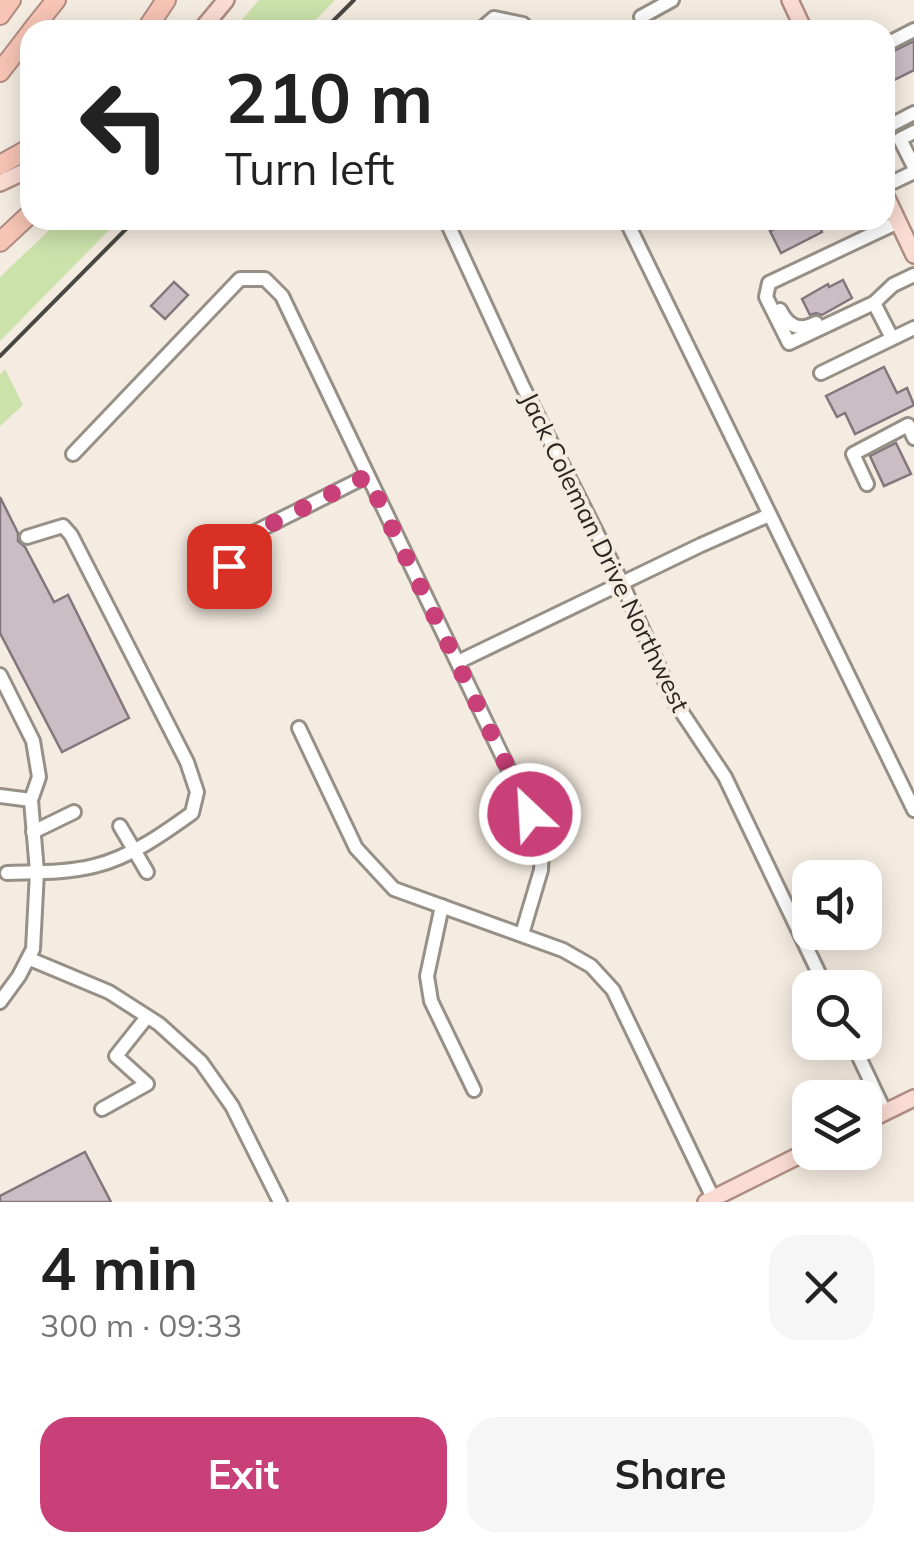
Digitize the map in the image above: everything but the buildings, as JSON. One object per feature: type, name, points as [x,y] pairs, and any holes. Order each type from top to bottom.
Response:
[{"type":"highway","points":[[0,15],[11,0]]},
{"type":"highway","points":[[40,20],[56,0]]},
{"type":"highway","points":[[0,72],[20,46]]},
{"type":"highway","points":[[0,242],[20,223]]},
{"type":"main road","points":[[209,20],[226,0]]},
{"type":"main road","points":[[895,215],[913,252]]},
{"type":"main road","points":[[882,1114],[914,1098]]},
{"type":"main road","points":[[709,1200],[792,1159]]},
{"type":"street","points":[[641,17],[672,0]]},
{"type":"street","points":[[914,132],[900,139],[914,170]]},
{"type":"street","name":"Jack Coleman Drive Northwest","points":[[451,230],[523,386],[622,582],[673,699],[725,776],[817,970]]},
{"type":"street","points":[[631,230],[914,810]]},
{"type":"street","points":[[881,230],[769,283],[766,298],[789,343],[874,303],[893,285],[914,275]]},
{"type":"street","points":[[74,454],[240,279],[265,280],[282,296],[542,845],[541,870],[522,934]]},
{"type":"street","points":[[874,303],[892,338]]},
{"type":"street","points":[[821,374],[914,328]]},
{"type":"street","points":[[868,484],[853,454],[912,429]]},
{"type":"street","points":[[229,566],[249,535],[367,476]]},
{"type":"street","points":[[458,662],[769,515]]},
{"type":"street","points":[[7,873],[96,866],[134,850],[192,813],[196,792],[187,762],[71,535],[63,526],[28,536]]},
{"type":"street","points":[[0,676],[33,741],[39,776],[30,800],[36,872],[33,950],[0,1002]]},
{"type":"street","points":[[299,728],[356,848],[394,889],[563,950],[591,966],[613,990],[709,1200]]},
{"type":"street","points":[[0,796],[30,800]]},
{"type":"street","points":[[33,832],[74,812]]},
{"type":"street","points":[[120,826],[147,872]]},
{"type":"street","points":[[442,906],[427,976],[431,1002],[474,1090]]},
{"type":"street","points":[[30,959],[109,992],[159,1024],[200,1062],[232,1106],[280,1202]]},
{"type":"street","points":[[102,1108],[147,1084],[116,1056],[148,1017]]},
{"type":"street","points":[[860,1060],[885,1112]]},
{"type":"green space","points":[[259,0],[335,0],[316,20],[242,20]]},
{"type":"green space","points":[[49,230],[109,230],[0,341],[0,277]]},
{"type":"green space","points":[[5,369],[23,405],[0,426],[0,375]]},
{"type":"railway","points":[[334,20],[354,0]]},
{"type":"railway","points":[[0,356],[125,230]]},
{"type":"route","points":[[229,566],[249,535],[367,476],[530,814]]}]
